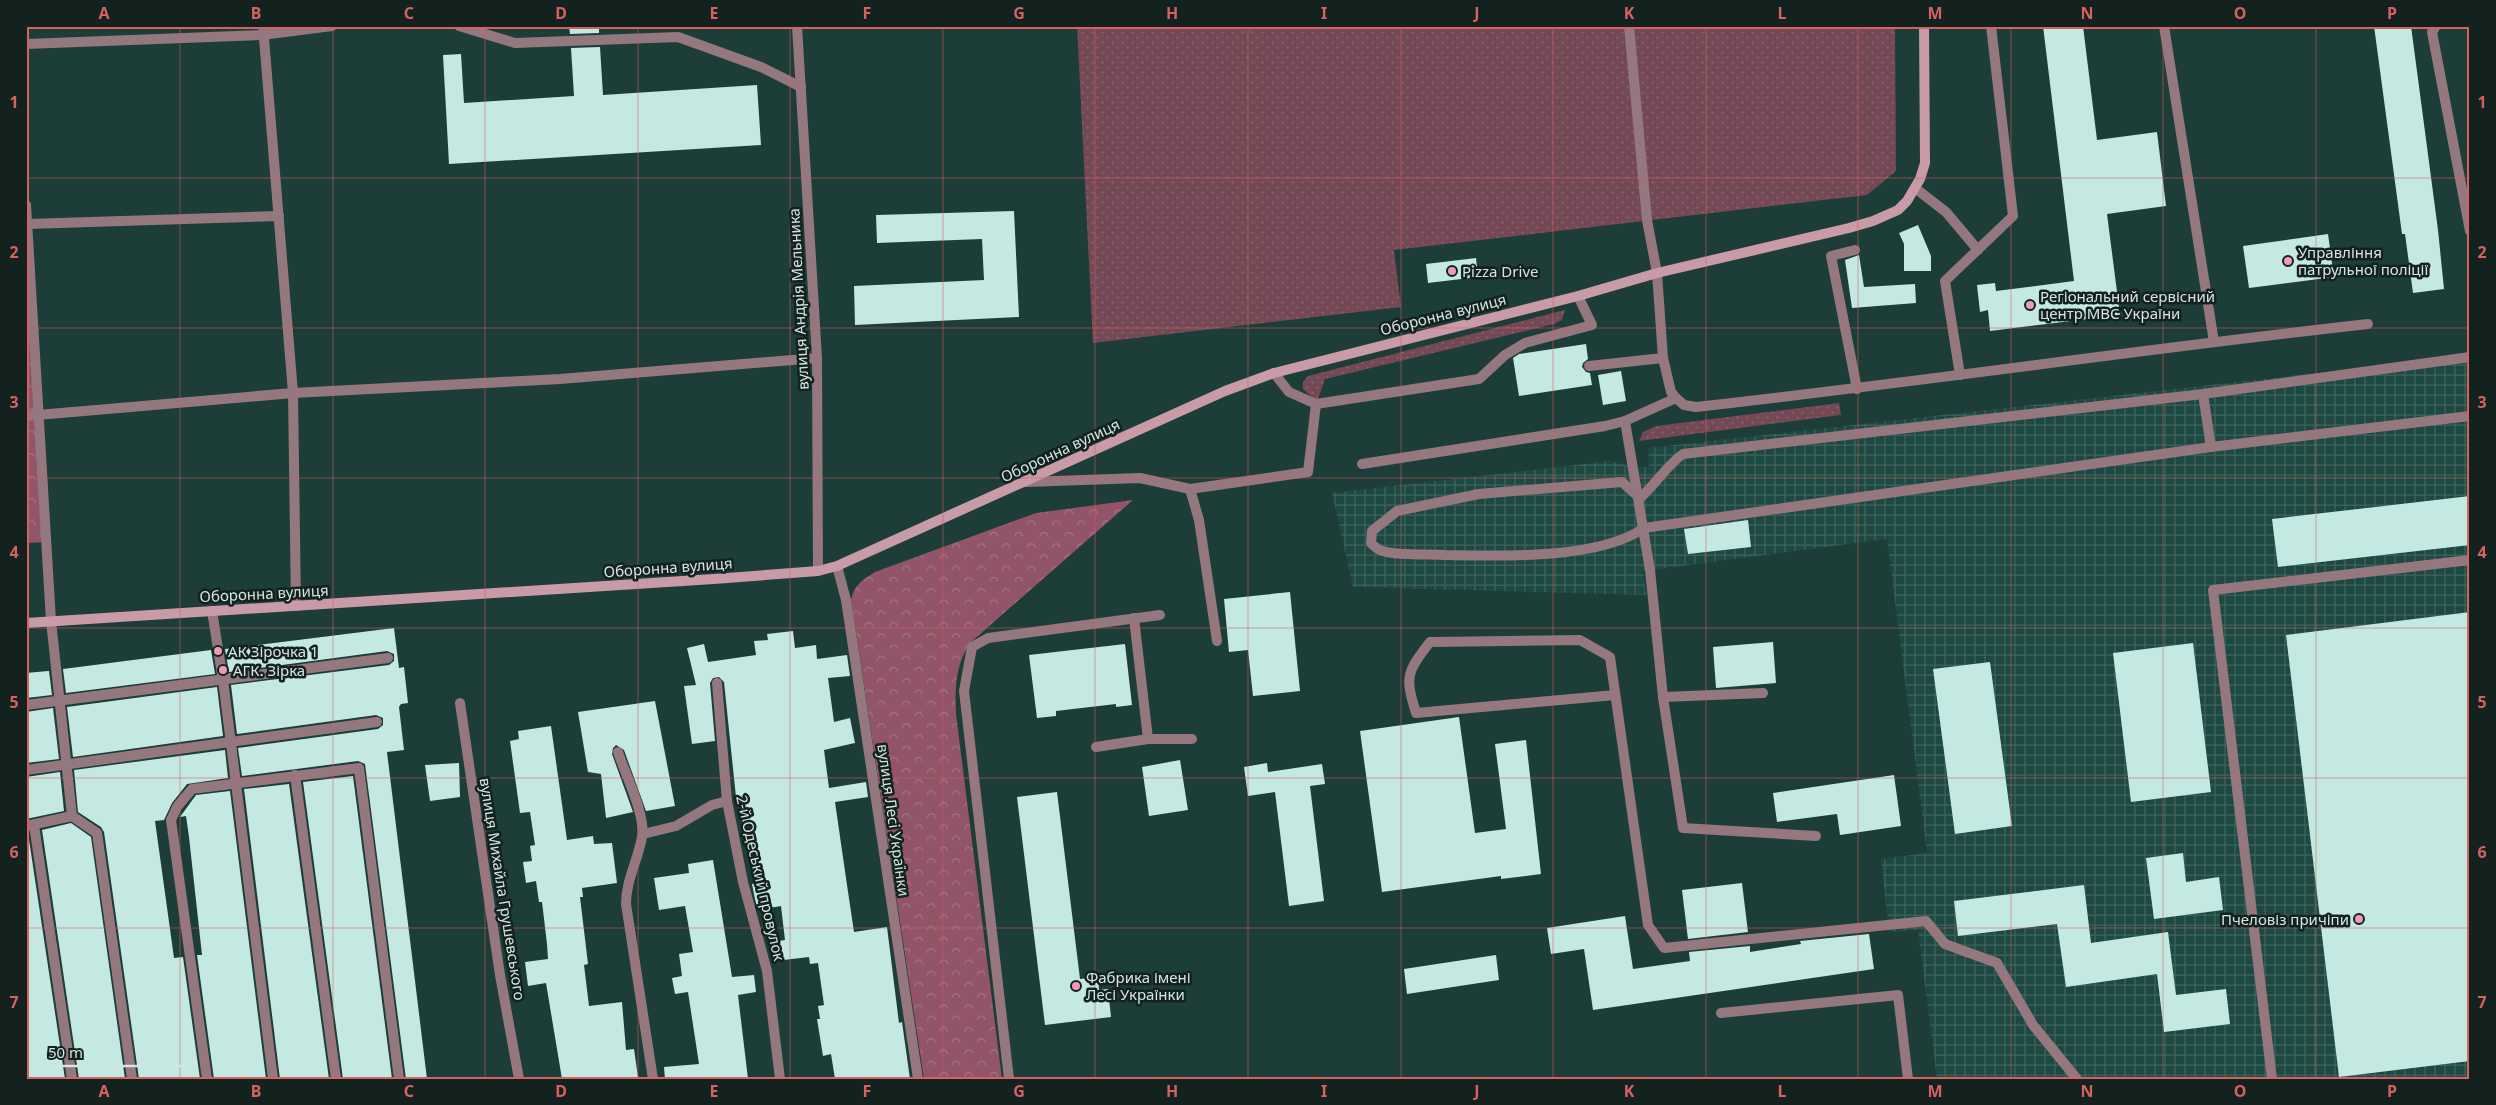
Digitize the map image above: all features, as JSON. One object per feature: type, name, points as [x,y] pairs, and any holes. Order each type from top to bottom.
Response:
[{"type":"street","points":[[26,44],[332,26]]},
{"type":"street","points":[[458,26],[515,43],[678,37],[762,67],[801,87]]},
{"type":"street","name":"вулиця Андрія Мельника","points":[[797,26],[817,358],[818,571]]},
{"type":"street","points":[[1630,26],[1647,220],[1657,273],[1663,358],[1671,392],[1684,405],[1696,407],[1857,388],[2368,324]]},
{"type":"street","name":"Оборонна вулиця","points":[[26,622],[818,571],[838,566],[1225,391],[1274,373],[1578,296],[1657,273],[1873,221],[1898,210],[1915,188],[1924,164],[1924,26]]},
{"type":"street","points":[[1960,375],[1945,281],[2013,216],[1991,26]]},
{"type":"street","points":[[2164,26],[2214,342]]},
{"type":"street","points":[[2436,26],[2432,32],[2470,231]]},
{"type":"street","points":[[263,30],[293,393],[296,606]]},
{"type":"street","points":[[1915,188],[1946,212],[1978,250]]},
{"type":"street","points":[[26,205],[51,621],[72,816]]},
{"type":"street","points":[[27,224],[279,216]]},
{"type":"street","points":[[1855,250],[1831,256],[1857,388]]},
{"type":"street","points":[[1274,373],[1290,392],[1316,404],[1479,379],[1505,355],[1525,343],[1592,325],[1578,296]]},
{"type":"street","points":[[1640,498],[1656,484],[1674,460],[1683,454],[2203,394],[2470,357]]},
{"type":"street","points":[[26,416],[293,393],[560,379],[817,358]]},
{"type":"street","points":[[1589,366],[1663,358]]},
{"type":"street","points":[[2203,394],[2211,448]]},
{"type":"street","points":[[1362,464],[1605,426],[1626,421],[1676,398]]},
{"type":"street","points":[[1026,482],[1140,478],[1190,489],[1308,472],[1316,404]]},
{"type":"street","points":[[1640,498],[1622,482],[1479,494],[1397,511],[1372,531],[1371,543],[1379,550],[1417,554],[1524,557],[1586,548],[1633,536],[1644,528],[2211,448],[2470,416]]},
{"type":"street","points":[[1626,421],[1640,498],[1663,697],[1682,828],[1816,836]]},
{"type":"street","points":[[1190,489],[1199,520],[1217,641]]},
{"type":"street","points":[[2272,1079],[2214,590],[2470,560]]},
{"type":"street","name":"вулиця Лесі Українки","points":[[838,566],[846,600],[918,1079]]},
{"type":"street","points":[[212,611],[237,784],[273,1079]]},
{"type":"street","points":[[1009,1079],[964,691],[972,647],[988,638],[1160,615]]},
{"type":"street","points":[[1134,618],[1148,740]]},
{"type":"street","points":[[1615,695],[1416,713],[1408,686],[1414,663],[1430,642],[1580,640],[1610,657],[1648,925],[1664,948],[1926,921],[1945,944],[1997,963],[2033,1025],[2077,1079]]},
{"type":"street","points":[[26,705],[388,658]]},
{"type":"street","name":"2-й Одеський провулок","points":[[717,683],[727,801],[743,882],[767,971],[780,1079]]},
{"type":"street","points":[[1663,697],[1763,693]]},
{"type":"street","name":"вулиця Михайла Грушевського","points":[[460,703],[500,975],[519,1079]]},
{"type":"street","points":[[26,770],[67,766],[231,741],[377,722]]},
{"type":"street","points":[[1096,747],[1148,740],[1192,740]]},
{"type":"street","points":[[618,752],[640,816],[642,834],[628,885],[626,904],[653,1079]]},
{"type":"street","points":[[207,1079],[171,820],[176,807],[192,789],[359,768],[399,1079]]},
{"type":"street","points":[[295,775],[336,1079]]},
{"type":"street","points":[[642,834],[676,826],[712,806],[727,801]]},
{"type":"street","points":[[72,1079],[30,826],[72,816],[97,833],[132,1079]]},
{"type":"street","points":[[1720,1013],[1898,995],[1908,1079]]},
{"type":"shaded area","points":[[1077,26],[1895,26],[1896,171],[1867,195],[1394,250],[1401,307],[1093,343]]},
{"type":"shaded area","points":[[1565,310],[1562,320],[1554,324],[1325,379],[1318,399],[1313,398],[1303,389],[1303,382],[1308,376]]},
{"type":"shaded area","points":[[2470,356],[2470,1079],[1937,1079],[1918,930],[1889,932],[1881,859],[1927,853],[1887,539],[1643,571],[1646,595],[1353,587],[1332,493],[1610,461],[1634,467],[1649,467],[1648,448]]},
{"type":"shaded area","points":[[1839,403],[1841,415],[1639,441],[1643,432],[1656,426]]},
{"type":"green space","points":[[26,181],[47,542],[26,543]]},
{"type":"green space","points":[[1133,500],[971,642],[962,659],[957,676],[956,714],[1002,1079],[924,1079],[851,600],[852,595],[859,583],[875,572],[1036,513]]},
{"type":"building","points":[[569,26],[599,26],[599,33],[570,34]]},
{"type":"building","points":[[2043,26],[2083,26],[2097,140],[2157,132],[2166,206],[2107,214],[2120,315],[1990,331],[1988,310],[1980,312],[1977,285],[1995,283],[1996,291],[2074,281]]},
{"type":"building","points":[[2374,26],[2411,26],[2444,289],[2413,293],[2405,234],[2402,234]]},
{"type":"building","points":[[600,47],[603,95],[757,85],[761,145],[449,164],[443,55],[461,54],[464,103],[574,96],[571,48]]},
{"type":"building","points":[[1014,211],[1019,317],[855,325],[854,286],[984,280],[982,239],[877,243],[876,215]]},
{"type":"building","points":[[1918,225],[1931,256],[1931,271],[1904,271],[1904,244],[1899,233]]},
{"type":"building","name":"Управління патрульної поліції","points":[[2328,234],[2334,277],[2249,288],[2243,246]]},
{"type":"building","points":[[1859,255],[1864,287],[1915,284],[1916,303],[1852,308],[1845,260]]},
{"type":"building","name":"Pizza Drive","points":[[1476,258],[1478,277],[1428,283],[1426,264]]},
{"type":"building","points":[[1586,344],[1588,359],[1583,363],[1582,367],[1586,372],[1590,373],[1592,385],[1519,396],[1513,358],[1519,354]]},
{"type":"building","points":[[1621,371],[1626,401],[1603,405],[1598,375]]},
{"type":"building","points":[[2470,496],[2470,545],[2278,567],[2272,519]]},
{"type":"building","points":[[1748,520],[1751,547],[1688,554],[1684,529]]},
{"type":"building","points":[[1290,592],[1300,691],[1253,696],[1248,650],[1229,652],[1224,599]]},
{"type":"building","points":[[2470,612],[2470,1061],[2339,1077],[2286,635]]},
{"type":"building","points":[[394,628],[399,668],[404,667],[408,703],[401,704],[399,707],[404,750],[387,752],[427,1079],[406,1079],[365,764],[358,761],[242,776],[238,748],[378,729],[383,725],[383,718],[376,715],[237,734],[231,685],[389,665],[394,661],[394,654],[387,651],[229,672],[225,649]]},
{"type":"building","points":[[793,631],[795,648],[816,645],[817,659],[847,655],[850,676],[828,678],[834,722],[850,718],[855,743],[824,750],[829,788],[866,782],[868,797],[835,802],[847,885],[854,932],[887,927],[899,1023],[902,1022],[910,1079],[835,1079],[831,1054],[823,1056],[817,1019],[820,1019],[818,1006],[824,1005],[818,963],[810,964],[809,957],[775,961],[772,942],[785,940],[781,906],[758,910],[755,899],[752,884],[759,883],[750,821],[743,823],[739,796],[736,797],[724,682],[719,677],[713,678],[710,683],[715,741],[692,744],[684,686],[696,685],[687,648],[704,644],[708,662],[756,655],[754,641],[768,640],[767,634]]},
{"type":"building","points":[[1773,642],[1776,683],[1716,688],[1713,647]]},
{"type":"building","points":[[2193,643],[2211,792],[2131,802],[2113,653]]},
{"type":"building","points":[[1125,644],[1132,705],[1116,707],[1116,704],[1056,711],[1056,716],[1037,718],[1029,655]]},
{"type":"building","points":[[211,650],[215,674],[66,693],[63,669]]},
{"type":"building","points":[[1990,662],[2012,826],[1955,834],[1933,669]]},
{"type":"building","points":[[49,671],[52,695],[26,698],[26,673]]},
{"type":"building","points":[[217,687],[223,736],[73,757],[67,707]]},
{"type":"building","points":[[655,701],[675,806],[646,811],[624,750],[616,745],[613,748],[612,754],[633,812],[606,818],[601,774],[588,772],[578,712]]},
{"type":"building","points":[[53,708],[59,759],[26,763],[26,712]]},
{"type":"building","points":[[1459,717],[1475,833],[1506,829],[1495,744],[1526,740],[1541,874],[1501,879],[1501,876],[1382,892],[1360,731]]},
{"type":"building","points":[[551,726],[567,840],[593,836],[594,844],[612,843],[617,883],[582,888],[583,897],[580,897],[588,964],[584,965],[589,1006],[622,1002],[626,1050],[634,1049],[638,1077],[562,1079],[546,983],[528,986],[525,962],[548,959],[547,944],[542,902],[539,902],[536,881],[526,883],[523,862],[532,861],[530,846],[535,845],[530,812],[520,813],[510,741],[519,739],[518,731]]},
{"type":"building","points":[[225,750],[228,778],[187,784],[172,803],[164,820],[155,821],[174,958],[183,957],[200,1079],[139,1079],[104,832],[101,827],[78,812],[74,770]]},
{"type":"building","points":[[1180,760],[1188,810],[1149,816],[1142,767]]},
{"type":"building","points":[[459,763],[460,797],[430,801],[425,765]]},
{"type":"building","points":[[1267,763],[1268,772],[1322,764],[1325,784],[1310,786],[1324,901],[1289,906],[1275,792],[1248,796],[1244,767]]},
{"type":"building","points":[[60,772],[64,811],[26,819],[26,777]]},
{"type":"building","points":[[1894,775],[1901,826],[1840,835],[1837,814],[1777,822],[1773,793]]},
{"type":"building","points":[[353,776],[392,1079],[343,1079],[303,782]]},
{"type":"building","points":[[289,784],[329,1079],[280,1079],[244,789]]},
{"type":"building","points":[[230,791],[266,1079],[214,1079],[197,955],[202,955],[189,837],[186,816],[180,817],[196,795]]},
{"type":"building","points":[[1057,792],[1080,979],[1098,977],[1099,990],[1108,989],[1111,1017],[1045,1025],[1017,797]]},
{"type":"building","points":[[71,823],[91,837],[125,1079],[79,1079],[42,830]]},
{"type":"building","points":[[26,833],[28,833],[65,1079],[26,1079]]},
{"type":"building","points":[[2183,853],[2186,882],[2219,877],[2223,910],[2154,919],[2146,858]]},
{"type":"building","points":[[713,860],[732,977],[754,975],[756,992],[738,995],[748,1079],[665,1079],[664,1067],[699,1064],[688,992],[675,994],[672,978],[682,976],[679,954],[693,952],[685,906],[659,910],[654,878],[689,873],[688,864]]},
{"type":"building","points":[[1742,883],[1748,932],[1688,939],[1682,890]]},
{"type":"building","points":[[2084,885],[2091,943],[2168,932],[2176,995],[2226,989],[2230,1024],[2164,1032],[2157,974],[2066,987],[2057,924],[1958,936],[1954,901]]},
{"type":"building","points":[[1625,916],[1633,969],[1690,961],[1689,952],[1750,946],[1750,952],[1801,944],[1800,941],[1869,934],[1874,969],[1593,1010],[1584,949],[1551,954],[1547,928]]},
{"type":"building","points":[[1496,955],[1499,980],[1407,994],[1404,969]]},
{"type":"place","name":"Управління патрульної поліції","points":[[2288,261]]},
{"type":"place","name":"Pizza Drive","points":[[1452,271]]},
{"type":"place","name":"Регіональний сервісний центр МВС України","points":[[2030,305]]},
{"type":"place","name":"АК Зірочка 1","points":[[218,651]]},
{"type":"place","name":"АГК. Зірка","points":[[223,670]]},
{"type":"place","name":"Пчеловіз причіпи","points":[[2359,919]]},
{"type":"place","name":"Фабрика імені Лесі Українки","points":[[1076,986]]}]
